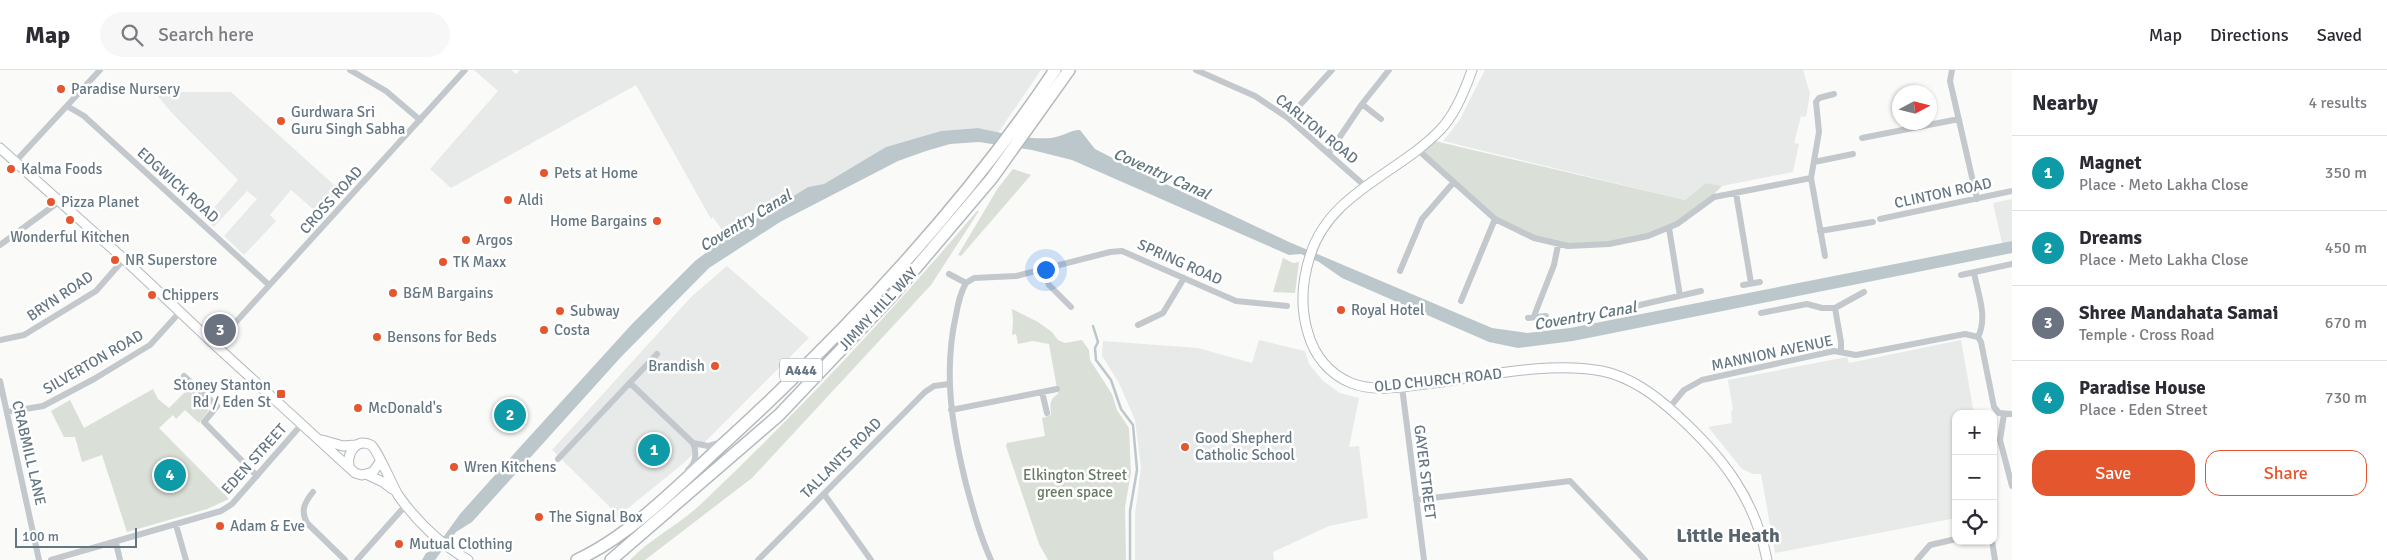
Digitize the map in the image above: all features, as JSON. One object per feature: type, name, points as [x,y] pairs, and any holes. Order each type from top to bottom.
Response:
[{"type":"highway","name":"JIMMY HILL WAY","points":[[577,560],[604,545],[653,507],[738,431],[874,296],[937,224],[990,158],[1055,70]]},
{"type":"highway","name":"JIMMY HILL WAY","points":[[611,560],[779,415],[931,252],[1007,159],[1069,70]]},
{"type":"main road","name":"OLD CHURCH ROAD","points":[[1472,70],[1464,91],[1441,129],[1418,150],[1342,204],[1325,225],[1311,252],[1305,272],[1303,299],[1308,333],[1317,355],[1338,377],[1367,387],[1402,387],[1546,369],[1591,370],[1617,375],[1631,381],[1669,408],[1706,442],[1732,476],[1755,518],[1767,560]]},
{"type":"main road","points":[[0,148],[124,259],[355,473],[368,475],[383,482],[398,494]]},
{"type":"main road","points":[[317,438],[332,444],[356,445],[362,443],[372,446],[406,505],[429,531],[450,549],[468,560]]},
{"type":"main road","points":[[349,466],[349,454],[356,445]]},
{"type":"main road","points":[[368,475],[376,469],[380,462]]},
{"type":"main road","points":[[450,549],[455,560]]},
{"type":"street","points":[[15,162],[100,70]]},
{"type":"street","points":[[350,70],[386,90],[420,120]]},
{"type":"street","name":"CROSS ROAD","points":[[215,345],[465,70]]},
{"type":"street","name":"CARLTON ROAD","points":[[1196,70],[1256,96],[1288,118],[1365,186]]},
{"type":"street","points":[[1288,118],[1332,70]]},
{"type":"street","points":[[1329,153],[1362,104],[1389,70]]},
{"type":"street","points":[[1952,70],[1950,80],[1977,199]]},
{"type":"street","points":[[1825,256],[1811,178],[1819,132],[1816,102],[1819,98],[1834,94]]},
{"type":"street","points":[[1362,104],[1381,119]]},
{"type":"street","name":"EDGWICK ROAD","points":[[67,106],[84,116],[269,285]]},
{"type":"street","points":[[1862,138],[1959,119]]},
{"type":"street","points":[[1418,150],[1495,219],[1525,234],[1558,245],[1579,247],[1648,236],[1669,228],[1708,199],[1811,178]]},
{"type":"street","points":[[1814,162],[1854,154]]},
{"type":"street","points":[[1400,271],[1422,219],[1453,183]]},
{"type":"street","name":"CLINTON ROAD","points":[[1820,231],[2012,192]]},
{"type":"street","points":[[1736,193],[1751,283]]},
{"type":"street","points":[[0,245],[60,201]]},
{"type":"street","points":[[1461,301],[1495,219]]},
{"type":"street","points":[[1669,228],[1680,296]]},
{"type":"street","points":[[1546,316],[1531,317],[1554,265],[1558,245]]},
{"type":"street","name":"SPRING ROAD","points":[[966,283],[974,278],[1016,276],[1110,252],[1122,251],[1236,301],[1287,306]]},
{"type":"street","name":"BRYN ROAD","points":[[0,340],[24,334],[96,291],[124,259]]},
{"type":"street","points":[[1961,275],[2012,264]]},
{"type":"street","points":[[1044,269],[1049,285],[1071,307]]},
{"type":"street","points":[[1974,273],[1983,319],[1983,328],[1978,337],[1981,342],[1994,407],[2004,414],[2012,414]]},
{"type":"street","points":[[949,274],[966,283],[959,300],[952,334],[948,384],[951,410],[968,492],[990,560]]},
{"type":"street","points":[[1138,325],[1163,313],[1184,278]]},
{"type":"street","points":[[1743,285],[1760,282]]},
{"type":"street","points":[[1631,307],[1701,291]]},
{"type":"street","points":[[1761,313],[1807,304],[1822,308],[1835,308],[1864,292]]},
{"type":"street","points":[[1835,308],[1842,342],[1841,351]]},
{"type":"street","name":"SILVERTON ROAD","points":[[7,412],[43,406],[94,379],[150,346],[180,312]]},
{"type":"street","name":"MANNION AVENUE","points":[[1669,408],[1684,390],[1702,380],[1841,351],[1856,355],[1965,334],[1978,337]]},
{"type":"street","points":[[558,459],[657,354]]},
{"type":"street","points":[[184,376],[217,406],[204,422],[257,476]]},
{"type":"street","name":"CRABMILL LANE","points":[[0,381],[39,560]]},
{"type":"street","points":[[630,383],[693,444]]},
{"type":"street","name":"TALLANTS ROAD","points":[[758,560],[925,392],[934,386],[948,384]]},
{"type":"street","name":"GAYER STREET","points":[[1402,387],[1424,560]]},
{"type":"street","points":[[951,410],[1057,390]]},
{"type":"street","points":[[1042,392],[1047,413]]},
{"type":"street","points":[[2004,414],[2000,440],[2012,486]]},
{"type":"street","name":"EDEN STREET","points":[[52,560],[221,511],[232,504],[302,424]]},
{"type":"street","name":"JIMMY HILL WAY","points":[[653,507],[691,467],[696,453],[693,444],[708,446],[718,444],[738,431]]},
{"type":"street","points":[[1416,500],[1570,481],[1645,560]]},
{"type":"street","points":[[313,492],[304,505],[304,517],[307,523],[345,560]]},
{"type":"street","points":[[824,494],[871,560]]},
{"type":"street","points":[[357,560],[406,505]]},
{"type":"street","points":[[176,525],[186,560]]},
{"type":"street","points":[[1917,560],[1930,545],[1952,540]]},
{"type":"street","points":[[116,543],[120,560]]},
{"type":"street","points":[[1993,545],[1995,560]]},
{"type":"shaded area","points":[[474,70],[511,70],[516,74],[520,70],[1041,70],[998,133],[978,128],[941,131],[886,147],[824,184],[808,187],[727,237],[713,217],[711,219],[636,85],[451,188],[430,169],[498,91]]},
{"type":"shaded area","points":[[1485,70],[1803,70],[1810,93],[1806,117],[1801,116],[1794,143],[1799,144],[1793,172],[1722,186],[1706,183],[1685,200],[1443,141],[1459,121]]},
{"type":"shaded area","points":[[155,90],[164,92],[231,92],[343,193],[322,217],[291,190],[270,215],[276,221],[244,255],[224,236],[257,199],[247,191],[214,227],[205,218],[238,180],[172,113],[155,93]]},
{"type":"shaded area","points":[[978,128],[1032,138],[1055,137],[1080,130],[1095,149],[1289,242],[1492,328],[1527,333],[1570,328],[2012,241],[2012,253],[1573,341],[1518,348],[1489,342],[1342,278],[1319,262],[1301,254],[1289,255],[1072,160],[1032,150],[979,142],[950,144],[898,161],[780,222],[709,268],[621,357],[472,522],[456,532],[435,560],[422,560],[426,553],[434,550],[460,514],[632,324],[695,261],[727,237],[808,187],[824,184],[886,147],[941,131]]},
{"type":"shaded area","points":[[2012,199],[2012,241],[2002,243],[1993,203]]},
{"type":"shaded area","points":[[727,266],[809,338],[685,462],[616,518],[609,506],[552,450],[691,297]]},
{"type":"shaded area","points":[[1259,340],[1305,351],[1309,364],[1323,381],[1340,393],[1359,398],[1349,447],[1359,446],[1368,518],[1329,526],[1273,552],[1274,560],[1135,560],[1135,515],[1141,467],[1135,420],[1119,383],[1102,356],[1103,341],[1198,348],[1252,363]]},
{"type":"shaded area","points":[[1961,340],[1973,410],[1952,410],[1952,519],[1775,553],[1761,474],[1753,474],[1742,469],[1708,427],[1732,423],[1731,411],[1733,410],[1728,380],[1847,357],[1849,363]]},
{"type":"green space","points":[[1435,141],[1685,200],[1706,183],[1722,186],[1713,195],[1674,223],[1651,233],[1609,242],[1567,245],[1535,236],[1496,217],[1421,151]]},
{"type":"green space","points":[[1013,169],[1031,175],[961,256],[958,255],[998,188]]},
{"type":"green space","points":[[979,211],[931,285],[752,478],[645,560],[630,560],[701,504],[808,398],[911,287]]},
{"type":"green space","points":[[1283,258],[1293,263],[1299,262],[1295,293],[1273,292]]},
{"type":"green space","name":"Elkington Street green space","points":[[1012,309],[1038,322],[1052,332],[1058,340],[1065,343],[1082,340],[1089,350],[1090,360],[1112,394],[1117,410],[1129,428],[1131,473],[1125,507],[1126,560],[1048,560],[1039,544],[1006,446],[1007,443],[1045,436],[1042,418],[1051,415],[1050,406],[1052,400],[1058,394],[1049,344],[1033,341],[1018,344],[1016,334],[1012,335]]},
{"type":"green space","points":[[153,389],[158,399],[169,408],[186,391],[192,389],[211,407],[199,423],[185,410],[176,419],[173,415],[159,428],[229,499],[207,509],[127,532],[102,455],[82,462],[75,437],[64,437],[51,411],[70,400],[84,428]]},
{"type":"waterway","points":[[1093,326],[1098,342],[1095,348],[1096,360],[1111,380],[1121,409],[1133,425],[1137,470],[1130,511],[1130,560]]},
{"type":"place","name":"Paradise Nursery","points":[[61,89]]},
{"type":"place","name":"Gurdwara Sri Guru Singh Sabha","points":[[281,121]]},
{"type":"place","name":"Kalma Foods","points":[[11,169]]},
{"type":"place","name":"Pets at Home","points":[[544,173]]},
{"type":"place","name":"Aldi","points":[[508,200]]},
{"type":"place","name":"Pizza Planet","points":[[51,202]]},
{"type":"place","name":"Wonderful Kitchen","points":[[70,220]]},
{"type":"place","name":"Home Bargains","points":[[657,221]]},
{"type":"place","name":"Argos","points":[[466,240]]},
{"type":"place","name":"NR Superstore","points":[[115,260]]},
{"type":"place","name":"TK Maxx","points":[[443,262]]},
{"type":"place","name":"B&M Bargains","points":[[393,293]]},
{"type":"place","name":"Chippers","points":[[152,295]]},
{"type":"place","name":"Royal Hotel","points":[[1341,310]]},
{"type":"place","name":"Subway","points":[[560,311]]},
{"type":"place","name":"Shree Mandahata Samai","points":[[220,330]]},
{"type":"place","name":"Costa","points":[[544,330]]},
{"type":"place","name":"Bensons for Beds","points":[[377,337]]},
{"type":"place","name":"Brandish","points":[[715,366]]},
{"type":"place","name":"Stoney Stanton Rd / Eden St","points":[[281,394]]},
{"type":"place","name":"McDonald's","points":[[358,408]]},
{"type":"place","name":"Dreams","points":[[510,415]]},
{"type":"place","name":"Good Shepherd Catholic School","points":[[1185,447]]},
{"type":"place","name":"Magnet","points":[[654,450]]},
{"type":"place","name":"Wren Kitchens","points":[[454,467]]},
{"type":"place","name":"Paradise House","points":[[170,475]]},
{"type":"place","name":"The Signal Box","points":[[539,517]]},
{"type":"place","name":"Adam & Eve","points":[[220,526]]},
{"type":"place","name":"Mutual Clothing","points":[[399,544]]},
{"type":"district","name":"Little Heath","points":[[1728,535]]},
{"type":"water label","name":"Coventry Canal","points":[[1162,173]]},
{"type":"water label","name":"Coventry Canal","points":[[745,220]]},
{"type":"water label","name":"Coventry Canal","points":[[1585,315]]}]
